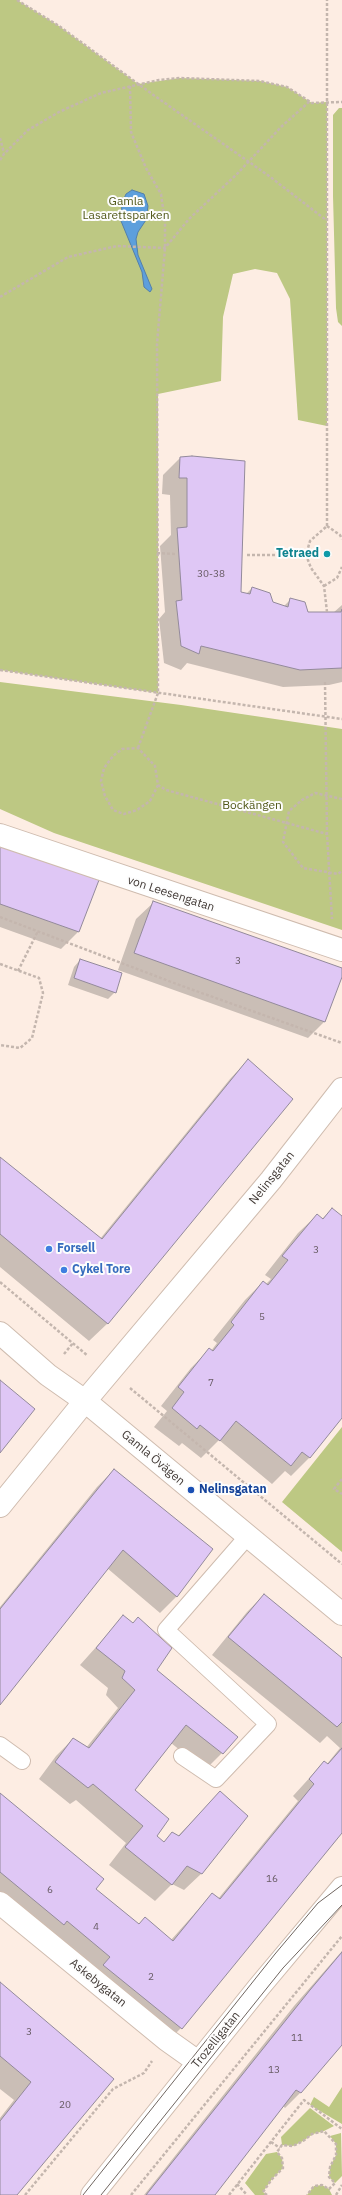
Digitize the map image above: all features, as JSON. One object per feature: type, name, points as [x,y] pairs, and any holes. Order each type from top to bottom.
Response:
[{"type":"street","name":"von Leesengatan","points":[[0,835],[338,949]]},
{"type":"street","name":"Nelinsgatan","points":[[0,1506],[85,1401],[271,1180],[342,1089]]},
{"type":"street","name":"Gamla Övägen","points":[[0,1332],[48,1375],[85,1401],[247,1537],[342,1614]]},
{"type":"street","name":"Trozelligatan","points":[[92,2195],[198,2062],[342,1888]]},
{"type":"street","name":"Askebygatan","points":[[0,1903],[167,2040],[198,2062]]},
{"type":"lane","points":[[182,1756],[216,1779],[268,1724],[166,1630],[247,1537]]},
{"type":"lane","points":[[0,1746],[22,1761]]},
{"type":"path","points":[[17,0],[59,26],[138,84],[250,162],[326,220]]},
{"type":"path","points":[[327,0],[327,526],[310,541],[306,555],[310,568],[324,586],[327,612]]},
{"type":"path","points":[[0,160],[28,130],[59,112],[101,94],[138,84],[180,78],[260,81],[287,87],[312,103],[342,102]]},
{"type":"path","points":[[130,86],[132,132],[146,168],[161,194],[165,222],[165,248],[157,344],[158,692],[138,748]]},
{"type":"path","points":[[165,248],[188,218],[250,162],[281,127],[310,101]]},
{"type":"path","points":[[0,138],[4,154]]},
{"type":"path","points":[[0,297],[68,257],[118,246],[165,248]]},
{"type":"path","points":[[327,526],[340,535],[342,539]]},
{"type":"path","points":[[158,554],[176,554]]},
{"type":"path","points":[[247,555],[306,555]]},
{"type":"path","points":[[324,586],[337,578],[342,567]]},
{"type":"path","points":[[0,670],[342,719]]},
{"type":"path","points":[[325,682],[328,795],[327,834],[329,871],[338,949]]},
{"type":"path","points":[[138,748],[155,766],[158,785],[150,802],[137,810],[124,814],[113,810],[105,796],[101,781],[104,768],[113,756],[122,749],[138,748]]},
{"type":"path","points":[[158,785],[166,790],[327,834]]},
{"type":"path","points":[[342,799],[315,793],[302,800],[289,811],[283,842],[303,868],[329,871],[338,874],[342,871]]},
{"type":"path","points":[[0,917],[182,986],[342,1043]]},
{"type":"path","points":[[18,971],[38,931]]},
{"type":"path","points":[[0,964],[39,978],[43,993],[32,1038],[20,1048],[0,1045]]},
{"type":"path","points":[[0,1282],[109,1373],[148,1402],[342,1564]]},
{"type":"path","points":[[342,1479],[334,1489],[342,1494]]},
{"type":"path","points":[[131,2195],[342,1936]]},
{"type":"path","points":[[25,2195],[113,2089],[144,2073],[167,2040]]},
{"type":"path","points":[[229,2195],[304,2100],[342,2129]]},
{"type":"path","points":[[267,2195],[263,2192],[272,2179],[283,2168],[282,2158],[277,2152],[282,2145],[293,2146],[304,2141],[312,2134],[324,2131],[336,2144],[336,2155],[330,2167],[329,2177],[335,2183],[330,2189],[322,2184],[314,2186],[307,2195]]},
{"type":"path","points":[[271,2142],[280,2148]]},
{"type":"path","points":[[237,2184],[247,2195]]},
{"type":"path","points":[[336,2195],[342,2185]]},
{"type":"green space","name":"Gamla Lasarettsparken","points":[[0,0],[17,0],[59,26],[138,84],[180,78],[260,81],[287,87],[312,103],[327,102],[327,426],[298,420],[290,299],[277,273],[255,269],[233,274],[223,317],[221,381],[158,394],[158,693],[0,670]]},
{"type":"green space","points":[[339,108],[342,108],[342,326],[338,322],[336,308],[333,196],[333,115]]},
{"type":"green space","name":"Bockängen","points":[[0,682],[181,705],[342,729],[342,930],[54,833],[0,809]]},
{"type":"green space","points":[[342,1427],[342,1552],[282,1502]]},
{"type":"green space","points":[[342,2087],[342,2124],[310,2105],[314,2097],[329,2107]]},
{"type":"green space","points":[[310,2108],[334,2126],[313,2134],[293,2146],[282,2145],[281,2137]]},
{"type":"green space","points":[[341,2133],[342,2176],[335,2183],[329,2177],[330,2167],[336,2155],[336,2144],[330,2136]]},
{"type":"green space","points":[[277,2152],[282,2158],[283,2168],[272,2179],[263,2192],[267,2195],[255,2195],[245,2183],[266,2154]]},
{"type":"green space","points":[[322,2185],[329,2189],[332,2195],[307,2195],[314,2186]]},
{"type":"water","points":[[132,190],[144,194],[148,206],[146,220],[138,232],[136,239],[138,255],[152,289],[150,292],[144,287],[142,272],[121,221],[122,203],[126,194]]},
{"type":"building","points":[[192,456],[245,461],[241,592],[250,594],[252,587],[270,593],[273,602],[288,607],[290,598],[305,602],[308,612],[341,612],[342,609],[342,668],[300,670],[201,646],[199,654],[181,646],[176,601],[182,600],[177,528],[187,527],[187,478],[179,478],[180,457]]},
{"type":"building","points":[[0,845],[99,880],[79,932],[0,904]]},
{"type":"building","points":[[153,901],[342,968],[342,977],[325,1022],[134,953]]},
{"type":"building","points":[[80,959],[122,973],[116,993],[74,978]]},
{"type":"building","points":[[248,1059],[293,1099],[108,1324],[0,1234],[0,1157],[102,1239]]},
{"type":"building","points":[[332,1208],[342,1216],[342,1418],[310,1458],[302,1452],[291,1466],[236,1421],[220,1441],[200,1425],[197,1429],[172,1408],[184,1392],[178,1387],[209,1348],[213,1351],[234,1325],[231,1322],[263,1281],[268,1285],[288,1260],[282,1256],[317,1214],[323,1219]]},
{"type":"building","points":[[0,1380],[35,1409],[0,1453]]},
{"type":"building","points":[[114,1469],[213,1549],[177,1597],[123,1550],[0,1705],[0,1609]]},
{"type":"building","points":[[264,1594],[342,1658],[342,1722],[337,1727],[228,1637]]},
{"type":"building","points":[[123,1615],[133,1623],[138,1617],[172,1648],[157,1670],[238,1737],[223,1754],[186,1725],[135,1790],[169,1819],[157,1836],[164,1842],[172,1832],[179,1836],[220,1791],[248,1816],[202,1874],[187,1866],[172,1885],[125,1847],[143,1826],[93,1784],[88,1788],[55,1762],[73,1738],[89,1748],[135,1690],[122,1678],[125,1671],[96,1648]]},
{"type":"building","points":[[342,1748],[342,1833],[182,2029],[103,1965],[110,1957],[67,1921],[64,1925],[0,1872],[0,1793],[104,1879],[96,1889],[139,1924],[145,1917],[173,1941],[212,1893],[220,1899],[314,1784],[309,1779],[324,1761],[328,1764]]},
{"type":"building","points":[[342,1952],[342,2045],[301,2093],[296,2090],[215,2195],[146,2195],[310,1990]]},
{"type":"building","points":[[0,1982],[114,2079],[17,2195],[0,2195],[0,2121],[31,2082],[0,2056]]},
{"type":"tram line","points":[[83,2195],[275,1954],[318,1903],[342,1885]]},
{"type":"tram line","points":[[101,2195],[283,1968],[342,1905]]},
{"type":"place","name":"Tetraed","points":[[327,554]]},
{"type":"place","name":"Forsell","points":[[49,1249]]},
{"type":"place","name":"Cykel Tore","points":[[64,1270]]},
{"type":"place","name":"Nelinsgatan","points":[[191,1490]]}]
